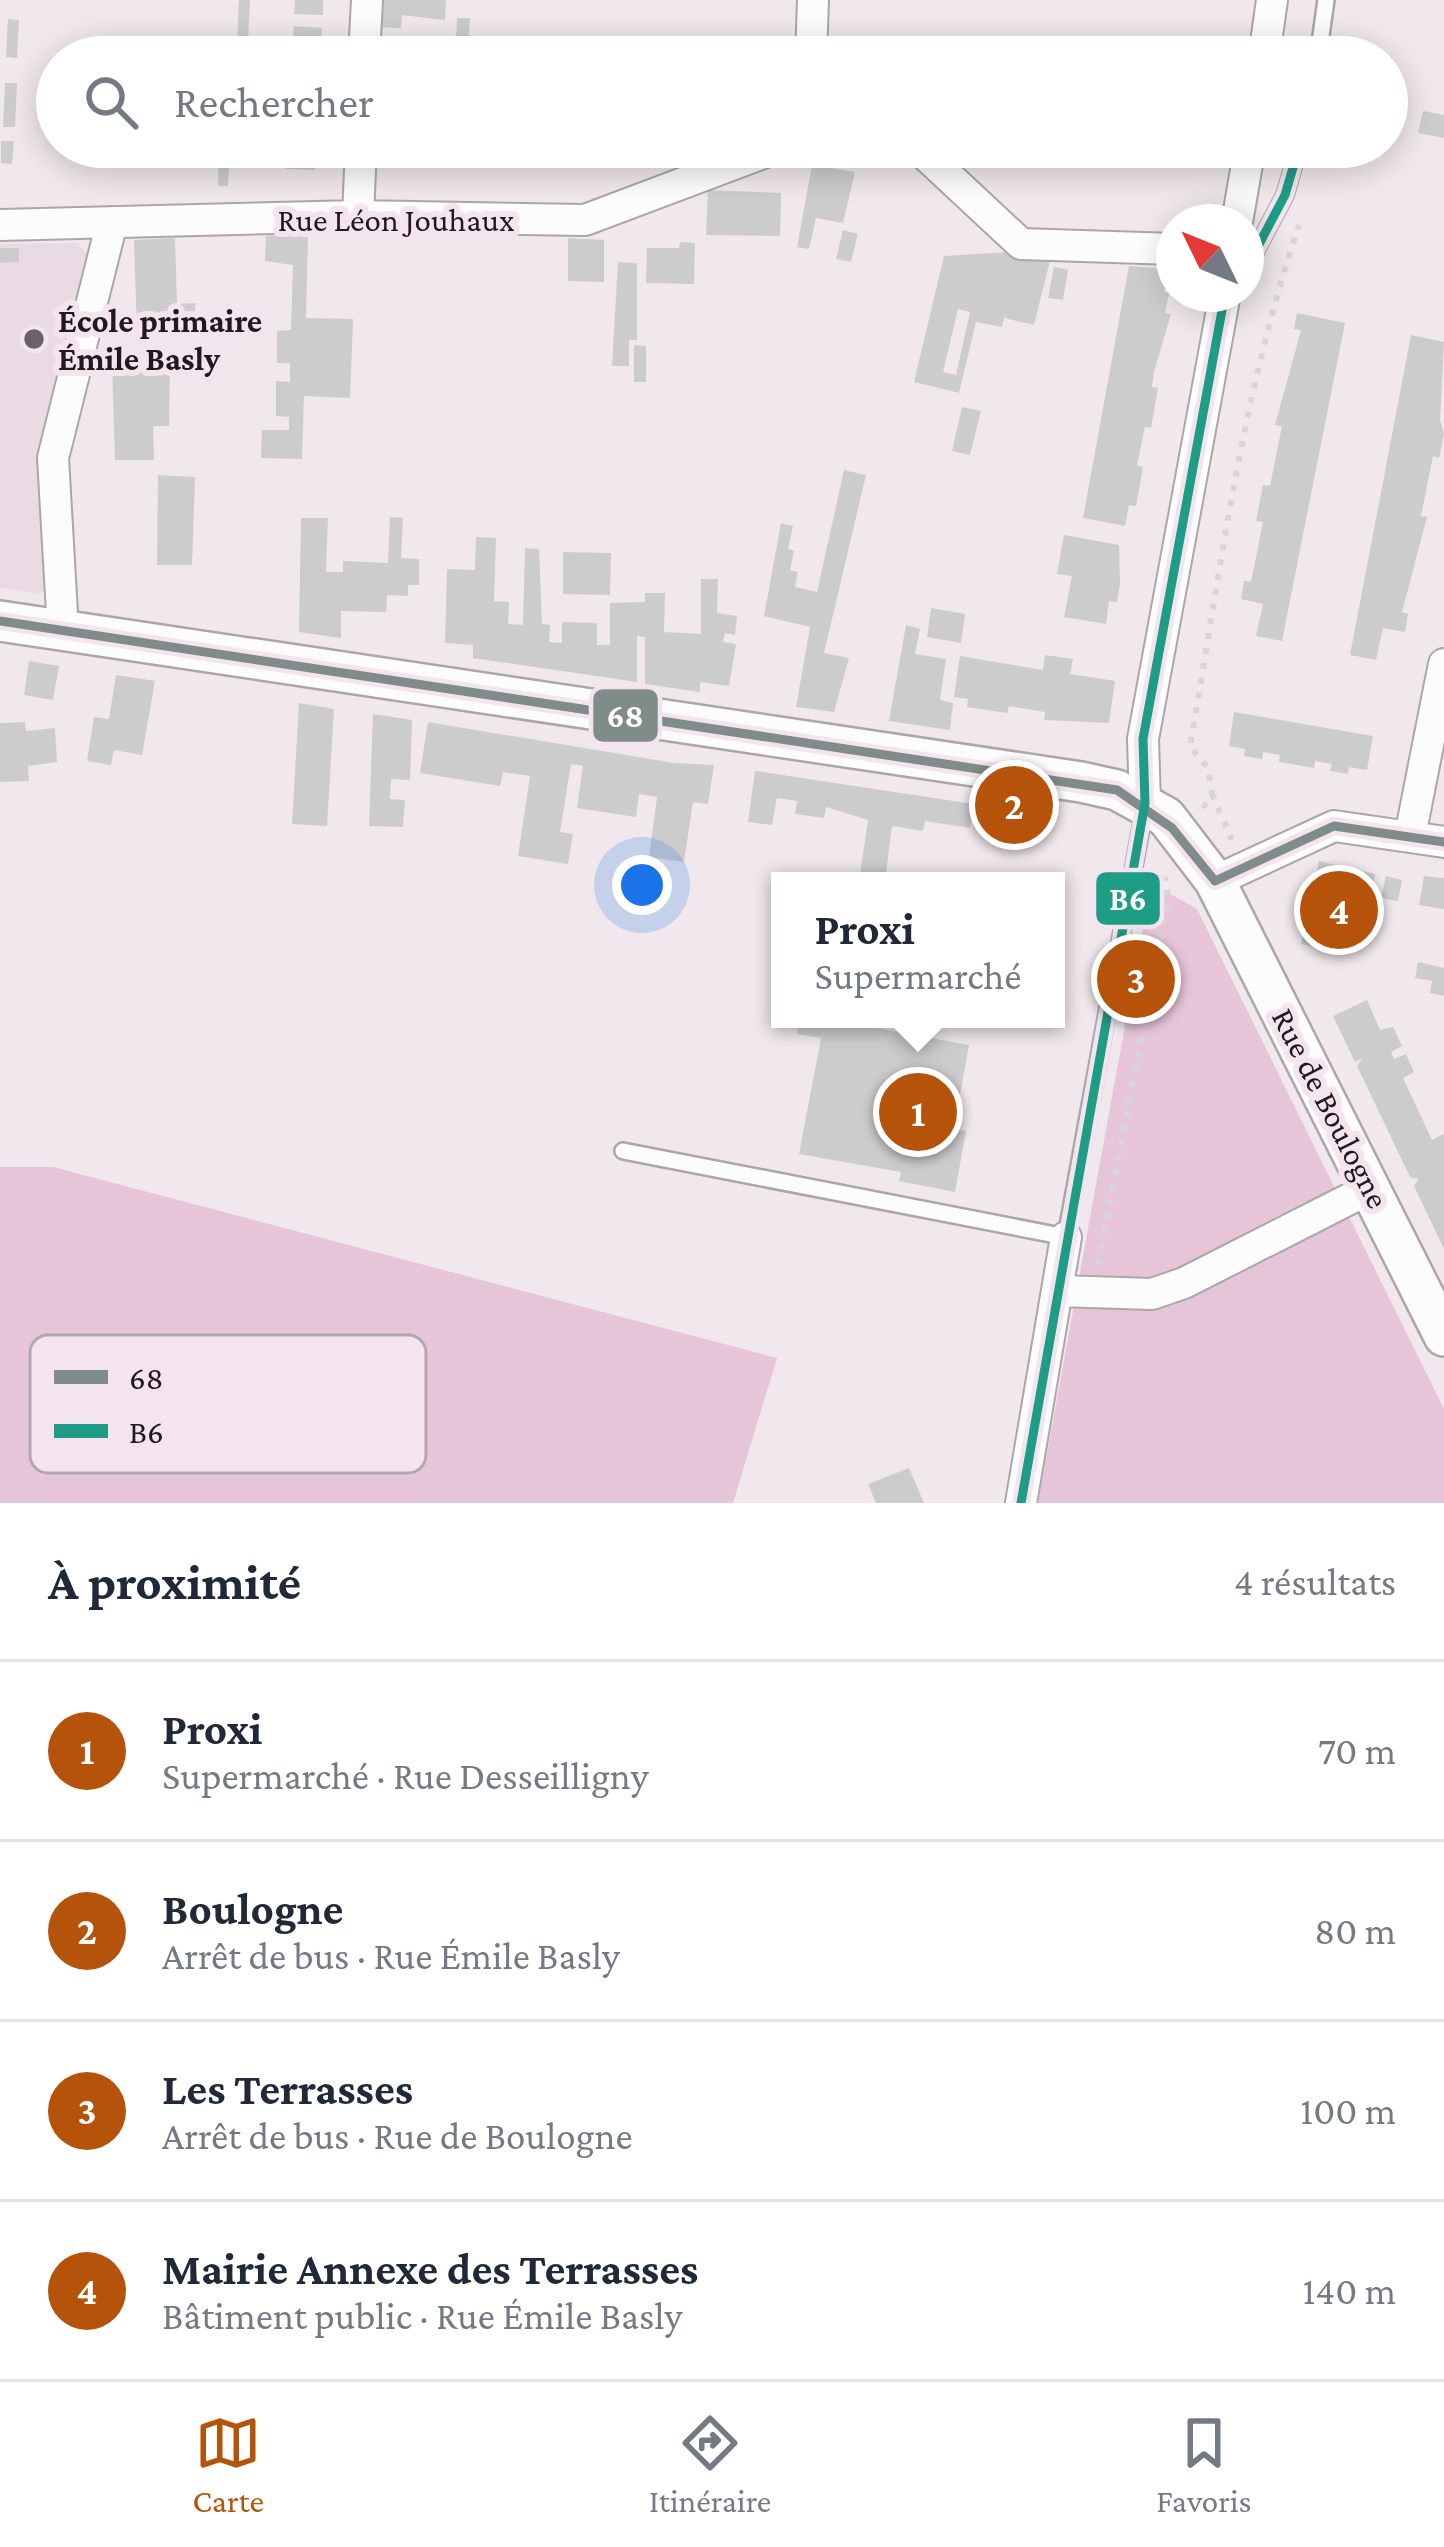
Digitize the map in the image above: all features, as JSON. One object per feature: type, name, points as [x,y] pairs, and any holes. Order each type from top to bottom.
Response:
[{"type":"street","points":[[365,36],[367,0]]},
{"type":"street","points":[[812,36],[813,0]]},
{"type":"street","points":[[1267,36],[1272,0]]},
{"type":"street","points":[[358,216],[360,168]]},
{"type":"street","name":"Rue Léon Jouhaux","points":[[0,225],[358,216],[585,220],[723,168]]},
{"type":"street","points":[[940,168],[1021,244],[1156,248]]},
{"type":"street","points":[[1240,204],[1246,168]]},
{"type":"street","points":[[63,630],[53,458],[112,222]]},
{"type":"street","points":[[0,621],[1081,782],[1145,803],[1143,739],[1223,312]]},
{"type":"street","points":[[1410,836],[1444,664]]},
{"type":"street","name":"Rue de Boulogne","points":[[1145,803],[1231,874],[1371,1188],[1444,1336]]},
{"type":"street","points":[[1231,874],[1334,826],[1444,842]]},
{"type":"street","points":[[1059,1291],[1152,1294],[1184,1283],[1371,1188]]},
{"type":"street","points":[[1021,1503],[1066,1238]]},
{"type":"lane","points":[[1321,36],[1326,0]]},
{"type":"lane","points":[[1264,235],[1293,168]]},
{"type":"lane","points":[[623,1151],[1066,1238],[1145,803]]},
{"type":"path","points":[[1231,874],[1208,768],[1190,747],[1271,306],[1304,208]]},
{"type":"path","points":[[1196,818],[1212,794]]},
{"type":"path","points":[[1092,1294],[1168,899],[1163,855]]},
{"type":"shaded area","name":"École primaire Émile Basly","points":[[76,243],[87,253],[45,443],[48,584],[41,594],[0,588],[0,244]]},
{"type":"shaded area","points":[[1151,883],[1197,909],[1444,1409],[1444,1503],[1038,1503]]},
{"type":"shaded area","points":[[0,1167],[53,1167],[777,1358],[733,1503],[0,1503]]},
{"type":"building","points":[[239,0],[250,0],[248,36],[237,36]]},
{"type":"building","points":[[295,0],[323,0],[323,15],[294,14]]},
{"type":"building","points":[[374,0],[446,0],[445,20],[402,15],[401,28],[372,27]]},
{"type":"building","points":[[457,18],[470,18],[469,36],[456,36]]},
{"type":"building","points":[[8,19],[19,20],[17,58],[6,57]]},
{"type":"building","points":[[294,26],[322,28],[322,36],[293,36]]},
{"type":"building","points":[[5,83],[17,83],[15,127],[3,127]]},
{"type":"building","points":[[1423,111],[1444,115],[1444,138],[1418,133]]},
{"type":"building","points":[[1,141],[14,141],[12,164],[1,163]]},
{"type":"building","points":[[218,168],[229,168],[228,186],[218,186]]},
{"type":"building","points":[[811,168],[855,172],[843,223],[816,218],[809,249],[797,247]]},
{"type":"building","points":[[708,190],[781,193],[780,236],[706,235]]},
{"type":"building","points":[[843,230],[858,234],[851,262],[836,259]]},
{"type":"building","points":[[308,235],[306,318],[353,319],[350,398],[304,396],[302,459],[261,458],[262,430],[289,430],[289,417],[276,416],[276,381],[290,382],[290,363],[277,363],[277,331],[291,330],[293,265],[265,261],[266,236]]},
{"type":"building","points":[[175,238],[177,304],[195,303],[196,334],[137,336],[134,240]]},
{"type":"building","points":[[568,238],[604,240],[604,282],[568,281]]},
{"type":"building","points":[[680,242],[695,243],[694,284],[646,283],[647,248],[679,248]]},
{"type":"building","points":[[0,248],[19,248],[19,262],[0,263]]},
{"type":"building","points":[[1008,252],[1051,257],[1034,325],[1004,318],[1002,327],[976,322],[959,393],[914,382],[944,256]],"holes":[[[958,309],[970,312],[956,375],[943,372]]]},
{"type":"building","points":[[618,262],[637,263],[637,340],[629,340],[629,366],[612,366]]},
{"type":"building","points":[[1129,266],[1156,268],[1156,312],[1171,314],[1154,372],[1152,387],[1158,388],[1151,428],[1145,427],[1137,465],[1143,467],[1136,506],[1129,505],[1125,526],[1083,518]]},
{"type":"building","points":[[1054,267],[1068,270],[1063,300],[1048,298]]},
{"type":"building","points":[[1297,313],[1345,323],[1282,641],[1256,636],[1263,604],[1241,599],[1244,581],[1251,582],[1263,522],[1256,521],[1263,485],[1270,486],[1282,426],[1275,425],[1301,330],[1294,329]]},
{"type":"building","points":[[1411,335],[1444,342],[1440,420],[1444,434],[1439,458],[1433,456],[1421,516],[1427,517],[1402,612],[1408,614],[1405,632],[1383,628],[1376,660],[1350,655]]},
{"type":"building","points":[[634,345],[646,346],[646,382],[634,382]]},
{"type":"building","points":[[170,362],[169,426],[153,426],[154,460],[115,460],[112,364]]},
{"type":"building","points":[[962,407],[981,411],[970,455],[952,451]]},
{"type":"building","points":[[844,470],[866,475],[824,653],[849,658],[834,712],[796,707],[810,627],[764,616],[781,523],[793,526],[788,549],[794,551],[790,570],[798,572],[795,587],[817,592]]},
{"type":"building","points":[[158,475],[195,477],[192,565],[157,565]]},
{"type":"building","points":[[390,517],[403,518],[401,558],[419,559],[419,585],[408,585],[408,596],[387,595],[386,612],[341,611],[341,638],[299,632],[301,518],[328,518],[326,572],[343,572],[343,561],[388,563]]},
{"type":"building","points":[[1064,535],[1119,545],[1120,584],[1117,602],[1109,601],[1106,624],[1064,617],[1072,576],[1057,574]]},
{"type":"building","points":[[476,537],[496,538],[494,601],[509,602],[508,624],[523,625],[525,548],[539,549],[542,624],[550,625],[549,642],[562,643],[562,622],[597,623],[597,645],[610,645],[610,603],[645,602],[645,593],[665,593],[664,632],[701,634],[701,579],[718,579],[717,613],[737,616],[735,635],[725,633],[723,642],[736,644],[729,686],[700,682],[700,692],[645,684],[645,637],[637,636],[637,682],[473,658],[473,645],[445,643],[447,569],[475,570]]},
{"type":"building","points":[[563,552],[611,553],[610,595],[563,594]]},
{"type":"building","points":[[931,608],[965,614],[961,643],[927,637]]},
{"type":"building","points":[[906,625],[920,629],[915,654],[946,659],[940,700],[953,703],[950,730],[889,721]]},
{"type":"building","points":[[1045,655],[1073,659],[1070,674],[1115,681],[1109,723],[1044,720],[1045,712],[1009,706],[1007,713],[967,707],[968,699],[954,697],[960,656],[1043,670]]},
{"type":"building","points":[[29,661],[59,666],[53,700],[24,695]]},
{"type":"building","points":[[116,675],[155,681],[142,755],[114,750],[111,765],[87,761],[94,717],[109,719]]},
{"type":"building","points":[[299,703],[334,709],[327,826],[292,824]]},
{"type":"building","points":[[1234,712],[1373,736],[1367,770],[1330,771],[1332,764],[1315,761],[1314,768],[1279,762],[1280,755],[1263,752],[1262,759],[1244,756],[1245,749],[1229,746]]},
{"type":"building","points":[[373,714],[412,720],[410,780],[391,779],[390,799],[405,800],[403,827],[369,826]]},
{"type":"building","points":[[25,722],[26,731],[55,728],[57,762],[28,766],[29,781],[0,782],[0,723]]},
{"type":"building","points":[[428,722],[674,763],[714,765],[708,804],[693,802],[684,862],[649,857],[657,797],[639,794],[636,817],[577,808],[583,766],[571,764],[560,832],[573,834],[568,864],[518,856],[530,776],[503,772],[500,786],[420,773]]},
{"type":"building","points":[[755,771],[974,804],[970,828],[925,821],[923,831],[892,826],[886,872],[860,872],[868,820],[826,807],[824,818],[795,814],[797,801],[777,798],[772,825],[748,822]]},
{"type":"building","points":[[1319,861],[1375,874],[1364,935],[1335,929],[1330,950],[1301,944]]},
{"type":"building","points":[[1386,876],[1402,880],[1398,901],[1381,898]]},
{"type":"building","points":[[1424,876],[1444,878],[1444,909],[1419,905]]},
{"type":"building","points":[[1418,962],[1444,968],[1444,996],[1430,993],[1432,981],[1415,978]]},
{"type":"building","points":[[1367,1000],[1380,1030],[1393,1027],[1402,1046],[1391,1052],[1394,1059],[1406,1054],[1414,1072],[1403,1078],[1432,1140],[1444,1134],[1444,1249],[1414,1186],[1419,1179],[1410,1177],[1357,1066],[1362,1058],[1355,1062],[1333,1016]]},
{"type":"building","points":[[798,1028],[877,1028],[969,1045],[954,1129],[966,1131],[955,1192],[899,1181],[901,1172],[799,1154],[821,1038],[797,1034]]},
{"type":"building","points":[[909,1468],[924,1503],[876,1503],[868,1484]]},
{"type":"transit line","name":"B6","points":[[1264,235],[1293,168]]},
{"type":"transit line","name":"B6","points":[[1021,1503],[1145,803],[1143,739],[1222,312]]},
{"type":"transit line","name":"68","points":[[0,621],[1117,790],[1172,828],[1215,881]]},
{"type":"transit line","name":"68","points":[[1215,881],[1334,826],[1444,842]]},
{"type":"place","name":"École primaire Émile Basly","points":[[34,339]]},
{"type":"place","name":"Boulogne","points":[[1014,805]]},
{"type":"place","name":"Mairie Annexe des Terrasses","points":[[1339,910]]},
{"type":"place","name":"Les Terrasses","points":[[1136,979]]},
{"type":"place","name":"Proxi","points":[[918,1112]]}]
